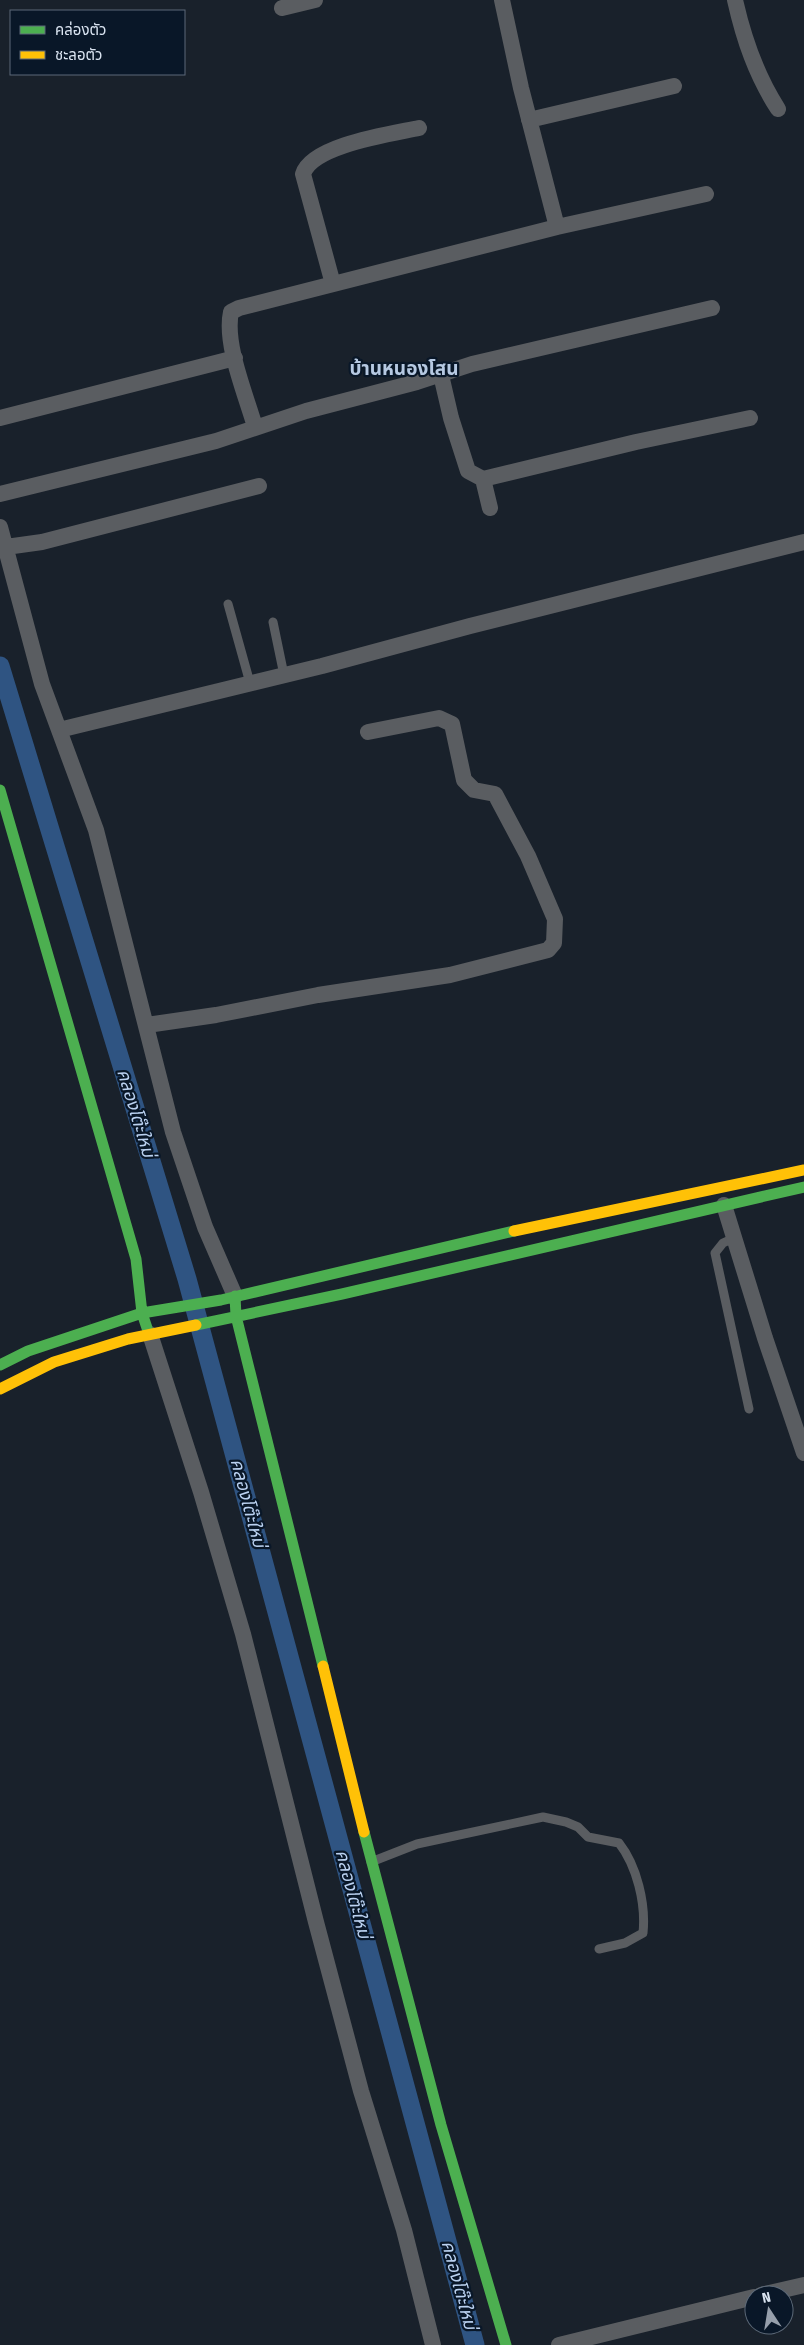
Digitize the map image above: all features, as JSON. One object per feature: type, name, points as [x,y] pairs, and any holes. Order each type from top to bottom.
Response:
[{"type":"street","points":[[282,8],[315,0]]},
{"type":"street","points":[[502,0],[529,120],[557,227]]},
{"type":"street","points":[[735,0],[752,61],[778,109]]},
{"type":"street","points":[[529,120],[674,86]]},
{"type":"street","points":[[333,284],[303,174],[305,165],[314,157],[340,146],[419,128]]},
{"type":"street","points":[[256,427],[235,358],[228,324],[231,312],[239,308],[557,227],[706,194]]},
{"type":"street","points":[[0,494],[216,441],[306,411],[441,375],[472,364],[712,308]]},
{"type":"street","points":[[0,418],[235,358]]},
{"type":"street","points":[[441,375],[451,418],[468,471],[482,479],[636,442],[750,418]]},
{"type":"street","points":[[482,479],[490,508]]},
{"type":"street","points":[[6,548],[42,542],[258,486]]},
{"type":"street","points":[[0,527],[42,684],[96,830],[173,1132],[235,1316],[371,1862],[441,2125],[506,2345]]},
{"type":"street","points":[[59,730],[804,542]]},
{"type":"street","points":[[147,1025],[216,1015],[318,995],[450,975],[548,950],[554,943],[555,919],[528,856],[495,794],[474,790],[464,780],[452,724],[438,718],[368,732]]},
{"type":"street","points":[[0,790],[136,1259],[142,1313],[155,1333],[243,1634],[318,1932],[362,2091],[404,2230],[432,2345]]},
{"type":"street","points":[[0,1365],[28,1351],[142,1313],[157,1312],[228,1298],[482,1238],[804,1170]]},
{"type":"street","points":[[0,1389],[54,1362],[155,1333],[342,1294],[804,1187]]},
{"type":"street","points":[[724,1205],[764,1338],[804,1453]]},
{"type":"street","points":[[558,2345],[744,2299]]},
{"type":"lane","points":[[228,604],[250,683]]},
{"type":"lane","points":[[273,622],[284,674]]},
{"type":"lane","points":[[734,1238],[723,1244],[715,1253],[749,1409]]},
{"type":"lane","points":[[371,1862],[417,1844],[479,1830],[543,1817],[566,1822],[578,1827],[588,1837],[619,1843],[624,1850],[636,1879],[644,1917],[643,1933],[625,1944],[599,1949]]},
{"type":"waterway","name":"คลองโต๊ะใหม่","points":[[0,666],[187,1279],[475,2345]]},
{"type":"traffic: fast","points":[[0,790],[136,1259],[142,1313],[147,1328]]},
{"type":"traffic: fast","points":[[196,1325],[342,1294],[804,1187]]},
{"type":"traffic: fast","points":[[0,1365],[28,1351],[142,1313],[221,1300],[514,1231]]},
{"type":"traffic: fast","points":[[235,1296],[236,1316],[323,1666]]},
{"type":"traffic: fast","points":[[364,1832],[441,2125],[506,2345]]},
{"type":"traffic: slow","points":[[514,1231],[804,1170]]},
{"type":"traffic: slow","points":[[0,1389],[54,1362],[128,1339],[196,1325]]},
{"type":"traffic: slow","points":[[323,1666],[364,1832]]},
{"type":"district","name":"บ้านหนองโสน","points":[[404,368]]}]
